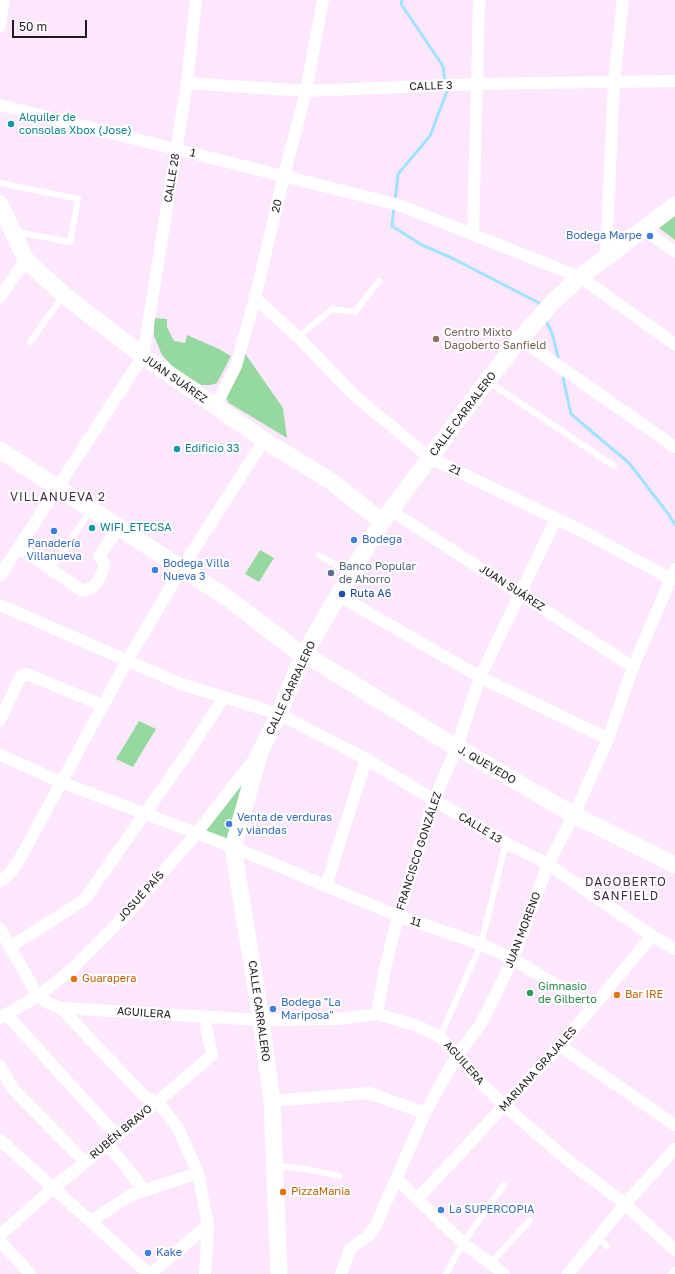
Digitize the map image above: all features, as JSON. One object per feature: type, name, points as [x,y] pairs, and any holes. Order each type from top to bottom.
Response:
[{"type":"street","points":[[0,26],[4,0]]},
{"type":"street","name":"CALLE 28","points":[[143,356],[187,82],[196,0]]},
{"type":"street","name":"20","points":[[215,407],[236,366],[255,298],[306,91],[323,0]]},
{"type":"street","points":[[479,0],[473,235],[580,277],[675,344]]},
{"type":"street","points":[[606,257],[614,81],[623,0]]},
{"type":"street","name":"CALLE 3","points":[[187,82],[306,91],[477,84],[675,81]]},
{"type":"street","name":"1","points":[[0,105],[400,205],[473,235]]},
{"type":"street","name":"JUAN SUÁREZ","points":[[0,204],[26,260],[64,295],[143,356],[264,440],[386,516],[520,594],[633,667]]},
{"type":"street","name":"CALLE CARRALERO","points":[[279,1274],[272,1101],[234,847],[260,752],[279,714],[303,656],[350,573],[386,516],[487,381],[520,339],[552,303],[580,277],[675,206]]},
{"type":"street","points":[[643,229],[675,252]]},
{"type":"street","points":[[0,297],[26,260]]},
{"type":"street","name":"21","points":[[255,298],[298,337],[355,396],[430,458],[673,574]]},
{"type":"street","points":[[520,339],[675,447]]},
{"type":"street","points":[[0,576],[143,356]]},
{"type":"street","points":[[0,882],[11,872],[22,855],[60,782],[127,661],[182,568],[264,440]]},
{"type":"street","name":"J. QUEVEDO","points":[[0,450],[229,598],[303,656],[311,658],[452,745],[574,815],[675,865]]},
{"type":"street","name":"FRANCISCO GONZÁLEZ","points":[[377,1014],[385,969],[398,916],[434,800],[457,747],[480,677],[556,519]]},
{"type":"street","points":[[19,547],[81,590],[86,591],[91,588],[102,574],[104,562],[99,556],[119,527]]},
{"type":"street","name":"JUAN MORENO","points":[[341,1274],[350,1249],[368,1236],[376,1226],[425,1114],[457,1055],[481,1024],[513,959],[548,864],[574,815],[608,739],[633,667],[673,574]]},
{"type":"street","points":[[338,595],[480,677],[608,739]]},
{"type":"street","name":"CALLE 13","points":[[0,605],[181,684],[279,714],[366,759],[506,843],[548,864],[652,936],[675,949]]},
{"type":"street","points":[[0,720],[21,676],[25,674],[102,705]]},
{"type":"street","points":[[10,946],[84,900],[191,748],[224,697]]},
{"type":"street","name":"JOSUÉ PAÍS","points":[[4,1017],[38,996],[72,969],[127,914],[196,834],[260,752]]},
{"type":"street","name":"11","points":[[0,755],[60,782],[234,847],[398,916],[481,944],[513,959],[593,1007]]},
{"type":"street","points":[[326,886],[366,759]]},
{"type":"street","points":[[0,929],[38,996]]},
{"type":"street","name":"MARIANA GRAJALES","points":[[418,1198],[560,1046],[652,936]]},
{"type":"street","name":"AGUILERA","points":[[38,996],[48,1003],[61,1008],[261,1020],[339,1019],[377,1014],[418,1026],[440,1037],[481,1083],[505,1106],[565,1158],[625,1204],[675,1250]]},
{"type":"street","points":[[61,1008],[145,1097],[158,1102],[178,1128],[198,1173],[208,1225],[205,1274]]},
{"type":"street","points":[[4,1017],[113,1140],[144,1190]]},
{"type":"street","name":"RUBÉN BRAVO","points":[[0,1235],[53,1188],[113,1140],[212,1055],[204,1017]]},
{"type":"street","points":[[560,1046],[675,1125]]},
{"type":"street","points":[[0,1066],[13,1089],[84,1162]]},
{"type":"street","points":[[272,1101],[369,1093],[425,1114]]},
{"type":"street","points":[[0,1140],[150,1274],[208,1225]]},
{"type":"street","points":[[568,1274],[602,1242],[625,1204],[675,1149]]},
{"type":"street","points":[[90,1221],[131,1195],[198,1173]]},
{"type":"street","points":[[397,1179],[463,1243],[504,1274]]},
{"type":"street","points":[[0,1241],[30,1274]]},
{"type":"lane","points":[[0,183],[78,199],[70,242],[13,231]]},
{"type":"lane","points":[[298,337],[332,309],[355,312],[379,281]]},
{"type":"lane","points":[[30,342],[64,295]]},
{"type":"lane","points":[[487,381],[614,466]]},
{"type":"lane","points":[[51,569],[91,510]]},
{"type":"lane","points":[[319,555],[350,573]]},
{"type":"lane","points":[[440,1037],[481,944],[506,843]]},
{"type":"lane","points":[[274,1166],[306,1168],[340,1176]]},
{"type":"lane","points":[[446,1274],[463,1243],[504,1185]]},
{"type":"lane","points":[[490,1263],[530,1220]]},
{"type":"lane","points":[[672,1274],[675,1270]]},
{"type":"green space","points":[[675,216],[675,240],[659,228]]},
{"type":"green space","points":[[154,318],[167,319],[167,327],[174,341],[185,343],[187,335],[231,356],[217,383],[211,385],[201,385],[173,367],[162,355],[154,336]]},
{"type":"green space","points":[[244,352],[283,408],[287,438],[229,403],[226,398]]},
{"type":"green space","points":[[260,550],[274,558],[259,582],[245,574]]},
{"type":"green space","points":[[139,721],[156,729],[133,767],[116,759]]},
{"type":"green space","points":[[260,752],[233,847],[196,834]]},
{"type":"waterway","points":[[402,0],[401,4],[443,66],[445,82]]},
{"type":"waterway","points":[[395,201],[398,174],[430,136],[447,91],[446,88]]},
{"type":"waterway","points":[[394,207],[392,226],[422,245],[452,258],[539,303],[541,308]]},
{"type":"waterway","points":[[545,319],[552,333],[558,357]]},
{"type":"waterway","points":[[563,378],[571,414],[629,463],[675,525]]},
{"type":"place","name":"Alquiler de consolas Xbox (Jose)","points":[[11,124]]},
{"type":"place","name":"Bodega Marpe","points":[[650,236]]},
{"type":"place","name":"Centro Mixto Dagoberto Sanfield","points":[[436,339]]},
{"type":"place","name":"Edificio 33","points":[[177,449]]},
{"type":"place","name":"WIFI_ETECSA","points":[[92,528]]},
{"type":"place","name":"Panadería Villanueva","points":[[54,531]]},
{"type":"place","name":"Bodega","points":[[354,540]]},
{"type":"place","name":"Bodega Villa Nueva 3","points":[[155,570]]},
{"type":"place","name":"Banco Popular de Ahorro","points":[[331,573]]},
{"type":"place","name":"Ruta A6","points":[[342,594]]},
{"type":"place","name":"Venta de verduras y viandas","points":[[229,824]]},
{"type":"place","name":"Guarapera","points":[[74,979]]},
{"type":"place","name":"Gimnasio de Gilberto","points":[[530,993]]},
{"type":"place","name":"Bar IRE","points":[[617,995]]},
{"type":"place","name":"Bodega \"La Mariposa\"","points":[[273,1009]]},
{"type":"place","name":"PizzaMania","points":[[283,1192]]},
{"type":"place","name":"La SUPERCOPIA","points":[[441,1210]]},
{"type":"place","name":"Kake","points":[[148,1253]]},
{"type":"district","name":"VILLANUEVA 2","points":[[58,497]]},
{"type":"district","name":"DAGOBERTO SANFIELD","points":[[626,889]]}]
